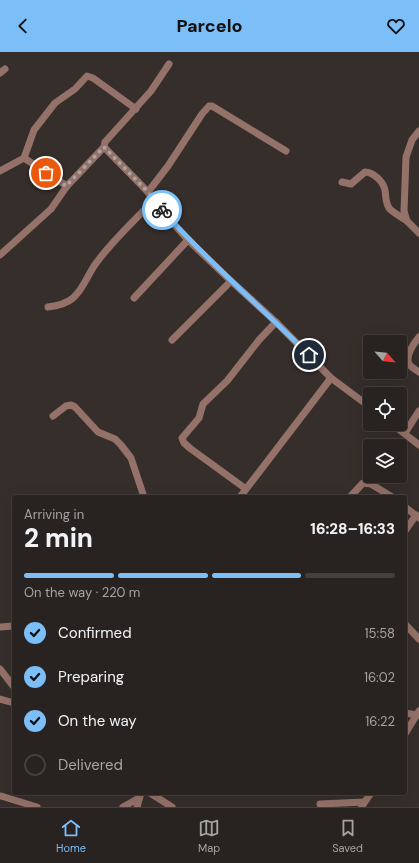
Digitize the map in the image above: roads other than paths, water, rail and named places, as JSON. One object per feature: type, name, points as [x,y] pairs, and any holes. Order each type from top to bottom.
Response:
[{"type":"street","points":[[0,255],[51,209],[66,186],[104,147],[105,142],[151,92],[169,64]]},
{"type":"street","points":[[0,171],[24,158],[34,130],[55,102],[75,89],[87,76],[93,78],[136,109]]},
{"type":"street","points":[[148,192],[168,166],[202,114],[209,106],[212,106],[286,151]]},
{"type":"street","points":[[407,221],[404,211],[406,157],[412,140],[419,131]]},
{"type":"street","points":[[104,147],[148,192],[153,201],[188,240],[276,322],[331,378],[363,402]]},
{"type":"street","points":[[24,158],[66,186]]},
{"type":"street","points":[[342,182],[351,184],[365,172],[373,174],[381,182],[385,189],[385,198],[390,209],[407,221],[419,233]]},
{"type":"street","points":[[48,307],[57,306],[74,297],[82,288],[96,263],[104,253],[153,201]]},
{"type":"street","points":[[134,298],[188,240]]},
{"type":"street","points":[[172,340],[231,281]]},
{"type":"street","points":[[246,489],[191,449],[184,443],[182,438],[199,418],[203,404],[227,381],[259,340],[276,322]]},
{"type":"street","points":[[419,337],[408,359],[409,364],[419,372]]},
{"type":"street","points":[[242,495],[331,378]]},
{"type":"street","points":[[53,416],[66,406],[71,405],[98,432],[116,439],[131,458],[143,495]]},
{"type":"street","points":[[405,433],[419,411]]},
{"type":"street","points":[[402,431],[419,445]]},
{"type":"street","points":[[352,495],[363,483],[371,484],[389,495]]},
{"type":"street","points":[[407,508],[418,516],[407,529]]},
{"type":"street","points":[[0,627],[12,626]]},
{"type":"street","points":[[407,626],[419,639]]},
{"type":"street","points":[[1,671],[12,685]]},
{"type":"street","points":[[0,699],[12,702]]},
{"type":"street","points":[[407,713],[418,713]]},
{"type":"street","points":[[407,731],[418,713]]},
{"type":"street","points":[[153,795],[172,807]]},
{"type":"street","points":[[320,804],[363,805],[370,795]]},
{"type":"street","points":[[1,796],[37,807]]},
{"type":"street","points":[[123,807],[140,796]]},
{"type":"street","points":[[137,807],[140,796]]}]
